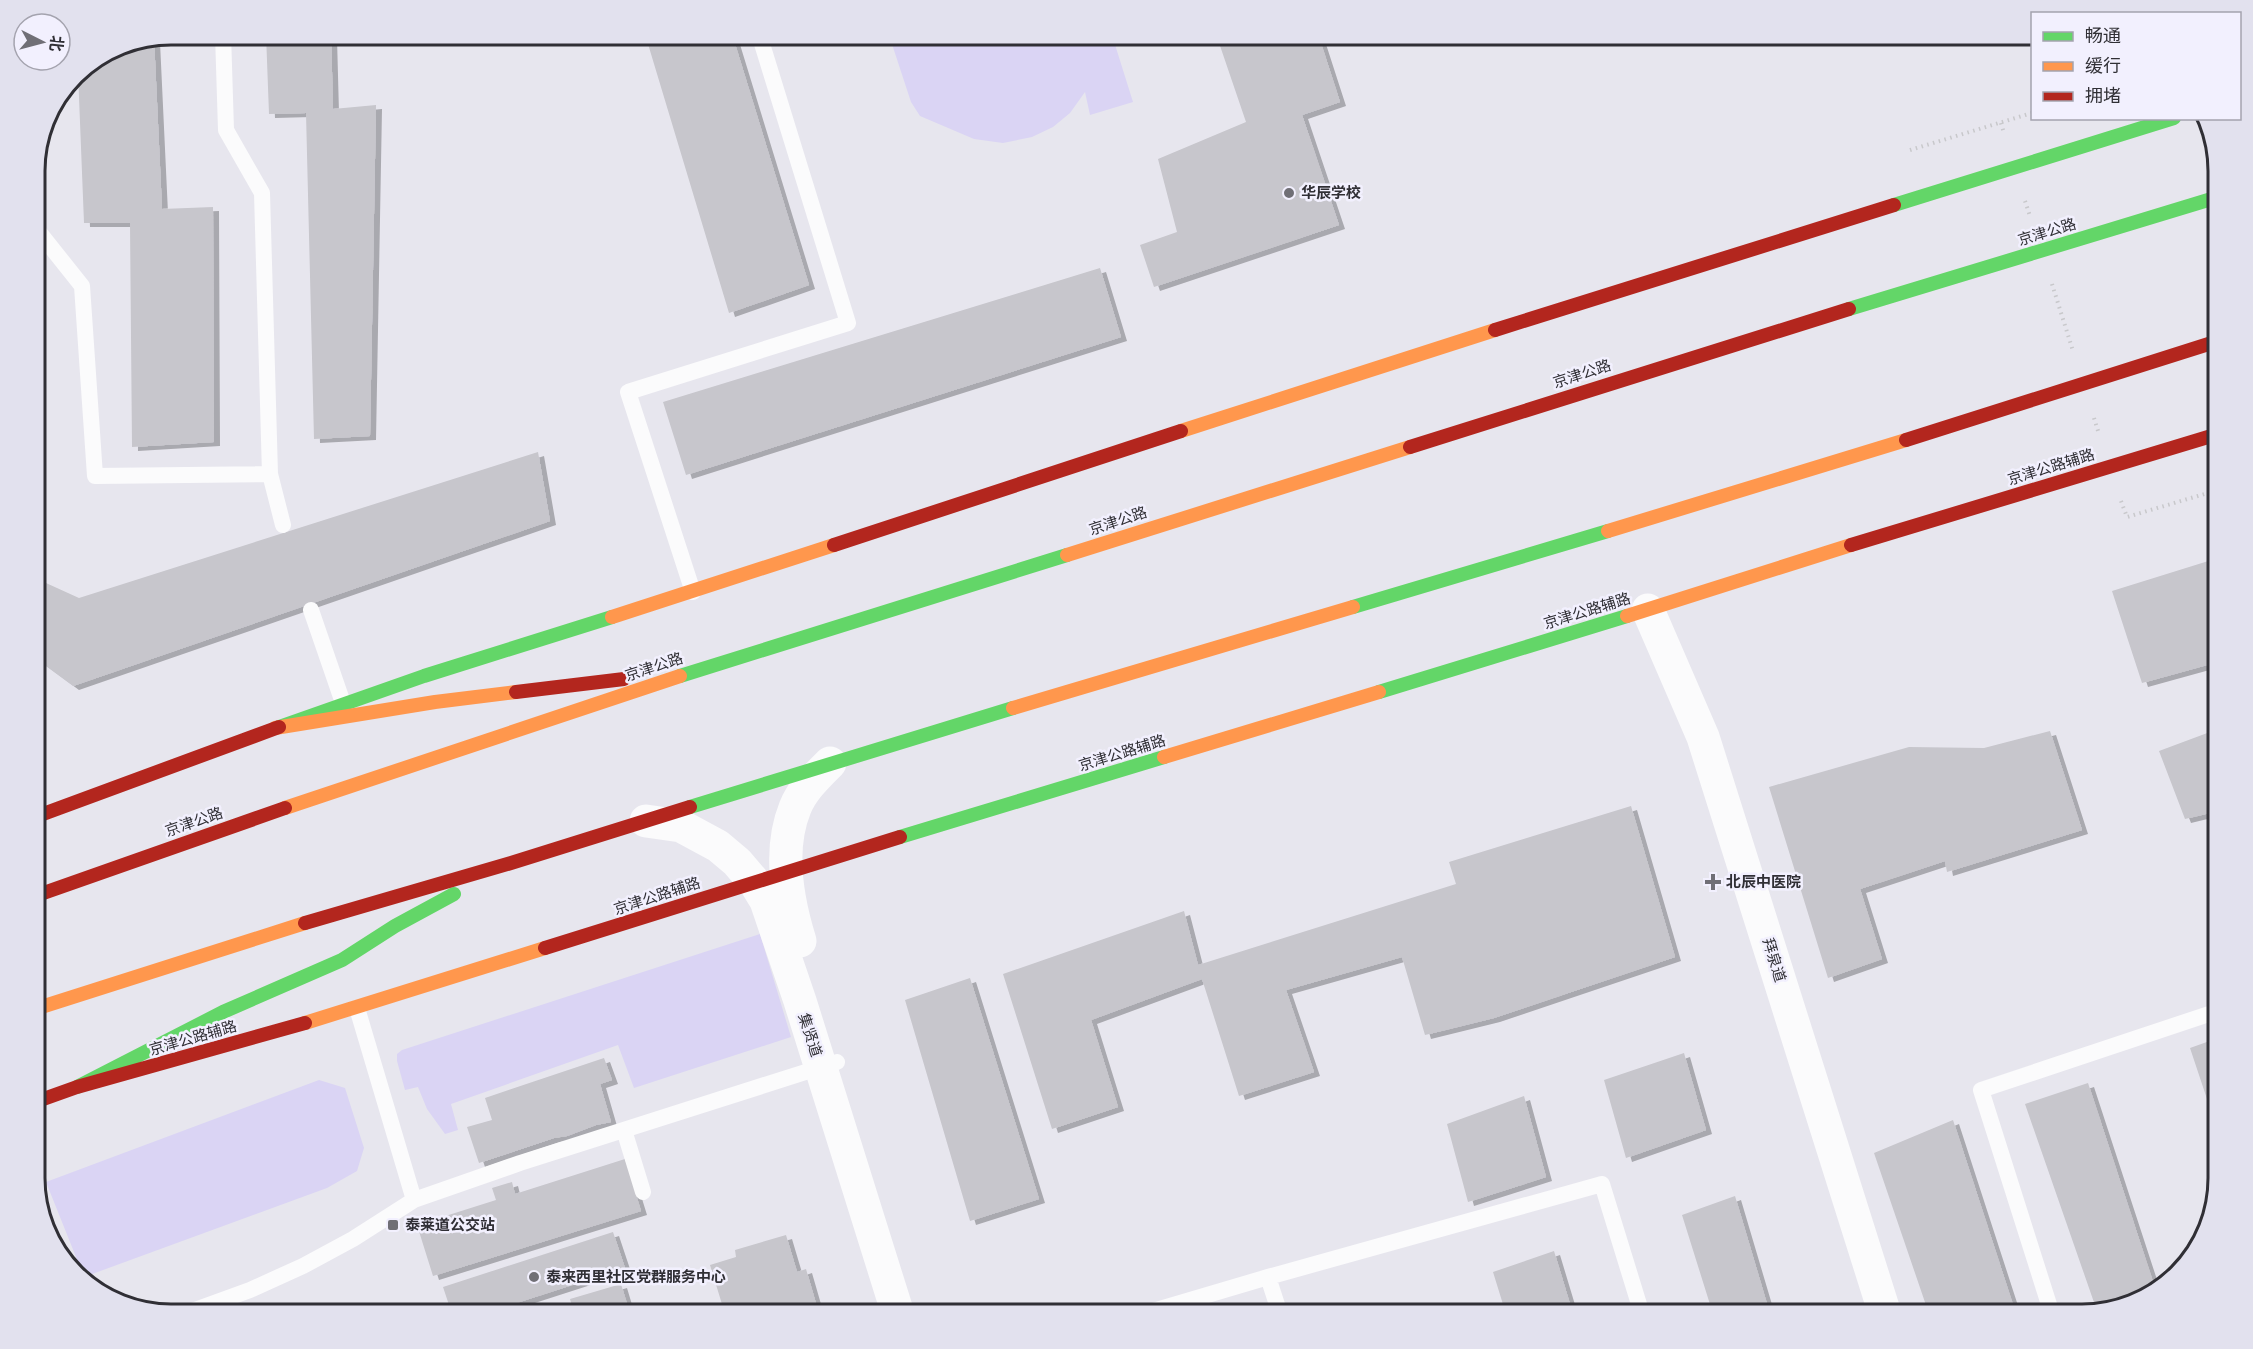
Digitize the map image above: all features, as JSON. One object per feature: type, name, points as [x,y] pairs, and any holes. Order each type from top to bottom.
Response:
[{"type":"main road","points":[[45,813],[343,703],[693,592],[966,500],[1576,304],[2168,120]]},
{"type":"main road","name":"京津公路","points":[[45,892],[205,835],[691,672],[923,601],[1740,342],[2208,200]]},
{"type":"main road","points":[[45,1006],[279,931],[511,863],[830,763],[1819,468],[2208,344]]},
{"type":"main road","name":"京津公路辅路","points":[[45,1098],[77,1087],[357,1008],[786,872],[2208,437]]},
{"type":"main road","points":[[275,728],[435,702],[691,672]]},
{"type":"main road","points":[[77,1087],[223,1012],[342,960],[395,926],[511,863]]},
{"type":"street","name":"拜泉道","points":[[1648,610],[1703,737],[1882,1304]]},
{"type":"street","name":"集贤道","points":[[830,763],[810,784],[796,807],[787,840],[786,872],[793,917],[829,1064],[895,1304]]},
{"type":"street","name":"集贤道","points":[[645,821],[681,826],[698,833],[737,862],[755,883],[774,920],[829,1064],[915,1304]]},
{"type":"lane","points":[[224,45],[226,130],[262,193],[270,474],[283,525]]},
{"type":"lane","points":[[693,592],[628,392],[848,323],[762,45]]},
{"type":"lane","points":[[45,240],[82,286],[95,476],[270,474]]},
{"type":"lane","points":[[311,610],[343,703]]},
{"type":"lane","points":[[357,1008],[414,1200]]},
{"type":"lane","points":[[2049,1304],[1981,1090],[2208,1014]]},
{"type":"lane","points":[[212,1304],[250,1290],[303,1266],[353,1239],[414,1200],[829,1064]]},
{"type":"lane","points":[[624,1130],[644,1192]]},
{"type":"lane","points":[[1177,1304],[1602,1184],[1639,1304]]},
{"type":"lane","points":[[1268,1277],[1277,1304]]},
{"type":"path","points":[[1910,150],[2031,113]]},
{"type":"path","points":[[2001,123],[2007,144]]},
{"type":"path","points":[[2024,197],[2031,219]]},
{"type":"path","points":[[2049,276],[2074,355]]},
{"type":"path","points":[[2092,411],[2102,444]]},
{"type":"path","points":[[2120,496],[2127,518],[2208,492]]},
{"type":"shaded area","points":[[892,45],[1115,45],[1133,102],[1090,115],[1085,92],[1070,113],[1053,127],[1032,137],[1003,143],[974,139],[920,116],[911,102]]},
{"type":"shaded area","points":[[760,934],[791,1037],[634,1088],[618,1045],[451,1104],[458,1130],[445,1134],[427,1109],[418,1087],[405,1090],[397,1061],[397,1054],[402,1050]]},
{"type":"shaded area","points":[[319,1080],[345,1088],[364,1148],[357,1171],[327,1188],[90,1275],[79,1264],[46,1182]]},
{"type":"building","points":[[266,45],[331,45],[333,109],[376,105],[370,436],[314,439],[306,113],[269,114]]},
{"type":"building","points":[[648,45],[735,45],[809,285],[729,313]]},
{"type":"building","points":[[1220,45],[1322,45],[1340,102],[1302,115],[1339,225],[1154,287],[1140,245],[1177,232],[1158,159],[1246,122]]},
{"type":"building","points":[[154,46],[162,209],[213,207],[214,442],[132,447],[130,223],[84,223],[79,85],[101,66],[115,58]]},
{"type":"building","points":[[1100,268],[1121,337],[686,475],[663,402]]},
{"type":"building","points":[[538,452],[550,521],[73,686],[45,665],[45,583],[79,598]]},
{"type":"building","points":[[2208,561],[2208,665],[2142,683],[2112,591]]},
{"type":"building","points":[[2050,731],[2082,830],[1947,872],[1945,861],[1860,889],[1882,959],[1828,978],[1769,787],[1909,747],[1984,748]]},
{"type":"building","points":[[2208,733],[2208,813],[2185,819],[2159,751]]},
{"type":"building","points":[[1631,806],[1675,957],[1494,1018],[1425,1035],[1402,957],[1286,990],[1314,1072],[1239,1096],[1202,979],[1091,1020],[1118,1107],[1052,1129],[1003,974],[1184,911],[1198,965],[1456,884],[1449,862]]},
{"type":"building","points":[[970,978],[1039,1199],[970,1221],[905,1000]]},
{"type":"building","points":[[2208,1042],[2208,1102],[2190,1048]]},
{"type":"building","points":[[1684,1053],[1706,1130],[1626,1158],[1604,1080]]},
{"type":"building","points":[[604,1058],[612,1080],[600,1084],[611,1122],[479,1163],[467,1127],[492,1120],[485,1098]]},
{"type":"building","points":[[2088,1083],[2153,1282],[2115,1300],[2094,1303],[2025,1104]]},
{"type":"building","points":[[1524,1096],[1546,1177],[1468,1202],[1447,1124]]},
{"type":"building","points":[[1953,1120],[2013,1304],[1926,1304],[1874,1153]]},
{"type":"building","points":[[625,1159],[641,1211],[433,1276],[417,1225],[496,1200],[492,1188],[512,1182],[515,1194]]},
{"type":"building","points":[[1735,1196],[1767,1304],[1710,1304],[1682,1215]]},
{"type":"building","name":"泰来西里社区党群服务中心","points":[[613,1232],[625,1268],[513,1304],[449,1304],[443,1287]]},
{"type":"building","points":[[786,1235],[797,1272],[806,1269],[816,1304],[722,1304],[710,1265],[736,1257],[735,1250]]},
{"type":"building","points":[[1554,1251],[1570,1304],[1503,1304],[1493,1272]]},
{"type":"building","points":[[621,1284],[627,1304],[571,1304],[570,1299]]},
{"type":"traffic: fast","points":[[1894,205],[2168,120]]},
{"type":"traffic: fast","points":[[1849,309],[2208,200]]},
{"type":"traffic: fast","points":[[1353,607],[1608,531]]},
{"type":"traffic: fast","points":[[680,676],[1067,555]]},
{"type":"traffic: fast","points":[[1379,692],[1627,616]]},
{"type":"traffic: fast","points":[[279,727],[424,676],[612,617]]},
{"type":"traffic: fast","points":[[690,807],[1013,708]]},
{"type":"traffic: fast","points":[[900,837],[1164,757]]},
{"type":"traffic: fast","points":[[77,1087],[223,1012],[342,960],[395,926],[454,894]]},
{"type":"traffic: slow","points":[[1181,431],[1495,330]]},
{"type":"traffic: slow","points":[[1608,531],[1906,440]]},
{"type":"traffic: slow","points":[[1067,555],[1410,447]]},
{"type":"traffic: slow","points":[[612,617],[834,545]]},
{"type":"traffic: slow","points":[[1627,616],[1851,545]]},
{"type":"traffic: slow","points":[[1013,708],[1353,607]]},
{"type":"traffic: slow","points":[[285,808],[680,676]]},
{"type":"traffic: slow","points":[[275,728],[435,702],[516,692]]},
{"type":"traffic: slow","points":[[1164,757],[1379,692]]},
{"type":"traffic: slow","points":[[45,1006],[305,923]]},
{"type":"traffic: slow","points":[[305,1023],[545,948]]},
{"type":"traffic: jam","points":[[1495,330],[1894,205]]},
{"type":"traffic: jam","points":[[1410,447],[1849,309]]},
{"type":"traffic: jam","points":[[1906,440],[2208,344]]},
{"type":"traffic: jam","points":[[834,545],[1181,431]]},
{"type":"traffic: jam","points":[[1851,545],[2208,437]]},
{"type":"traffic: jam","points":[[516,692],[624,679]]},
{"type":"traffic: jam","points":[[45,813],[279,727]]},
{"type":"traffic: jam","points":[[305,923],[511,863],[690,807]]},
{"type":"traffic: jam","points":[[45,892],[285,808]]},
{"type":"traffic: jam","points":[[545,948],[900,837]]},
{"type":"traffic: jam","points":[[45,1098],[77,1087],[305,1023]]},
{"type":"place","name":"华辰学校","points":[[1289,193]]},
{"type":"place","name":"北辰中医院","points":[[1713,882]]},
{"type":"place","name":"泰莱道公交站","points":[[393,1225]]},
{"type":"place","name":"泰来西里社区党群服务中心","points":[[534,1277]]}]
